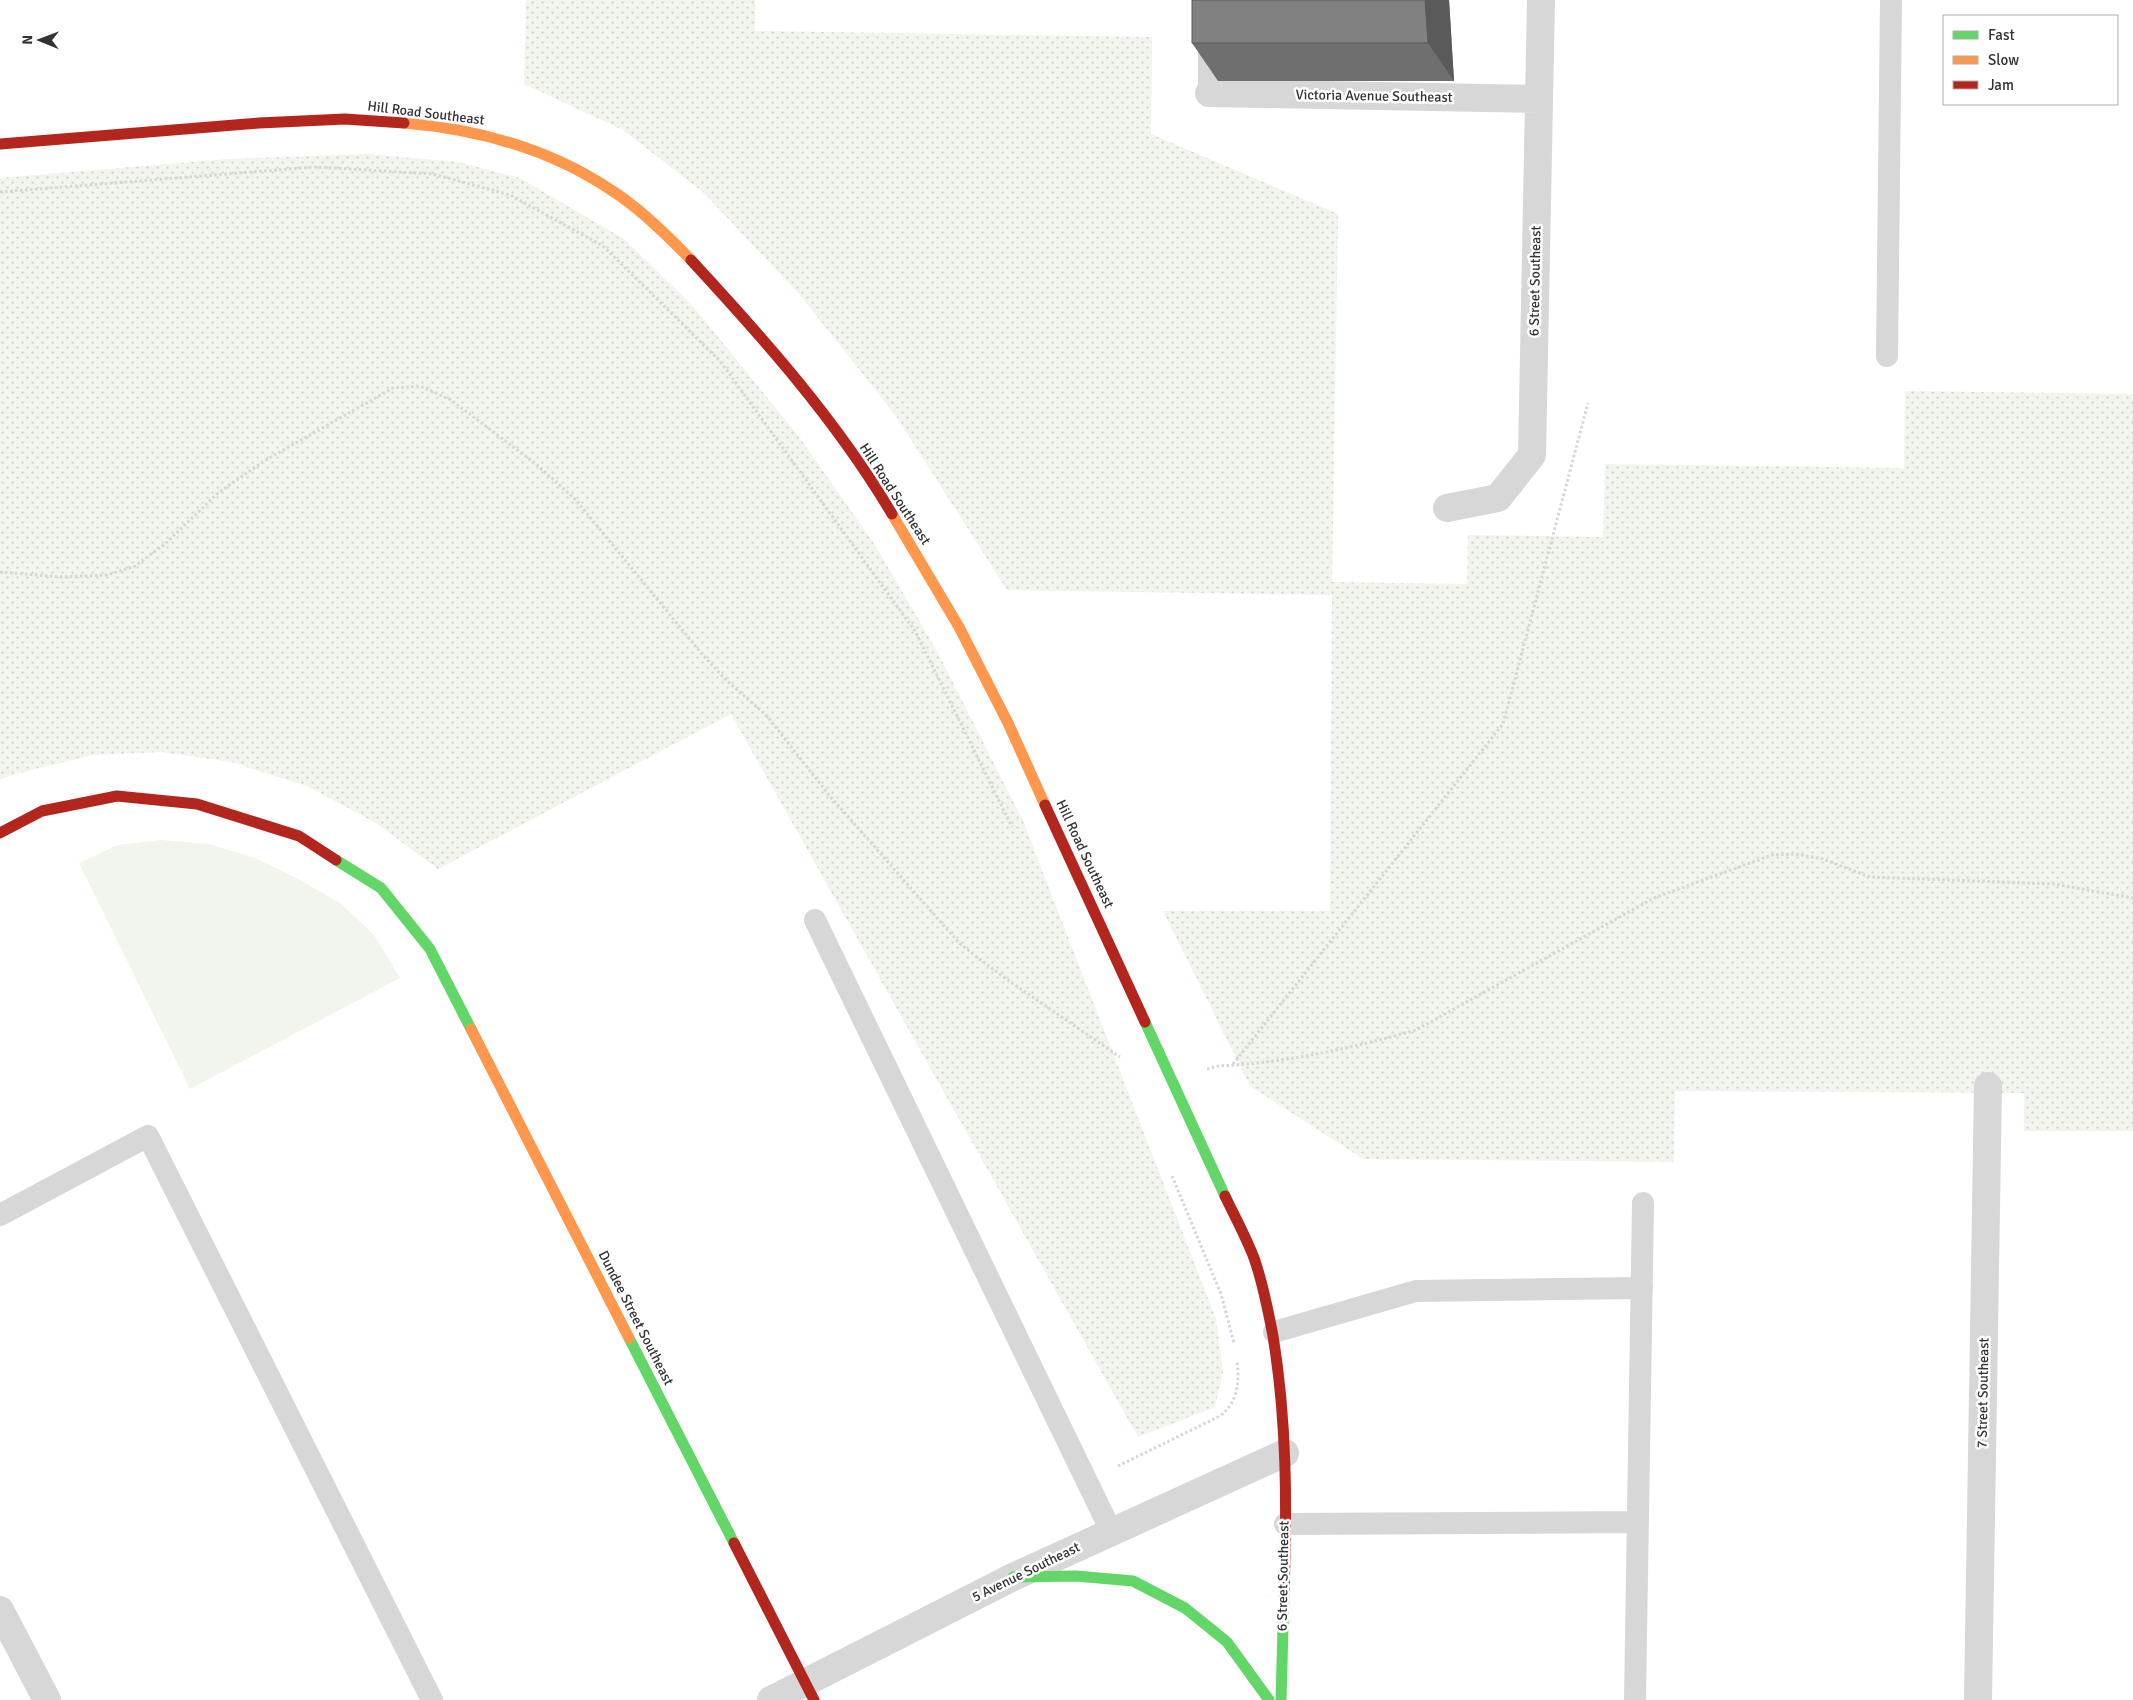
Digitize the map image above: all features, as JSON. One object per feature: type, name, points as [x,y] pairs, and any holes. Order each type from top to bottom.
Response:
[{"type":"street","name":"6 Street Southeast","points":[[1447,508],[1498,498],[1532,455],[1540,0]]},
{"type":"street","name":"Victoria Avenue Southeast","points":[[1209,93],[1539,99]]},
{"type":"street","name":"Hill Road Southeast","points":[[0,144],[259,123],[344,119],[425,125],[487,135],[562,162],[612,190],[669,237],[779,358],[837,432],[889,509],[959,627],[1008,723],[1244,1235],[1263,1285],[1274,1332],[1281,1384],[1285,1453]]},
{"type":"street","name":"Dundee Street Southeast","points":[[0,833],[42,811],[117,796],[197,804],[299,836],[381,888],[430,949],[810,1691]]},
{"type":"street","name":"7 Street Southeast","points":[[1978,1700],[1988,1086]]},
{"type":"street","name":"6 Street Southeast","points":[[1281,1700],[1285,1453]]},
{"type":"street","name":"5 Avenue Southeast","points":[[771,1700],[810,1691],[1013,1577],[1285,1453]]},
{"type":"street","points":[[1013,1577],[1076,1576],[1133,1581],[1185,1608],[1227,1642],[1269,1700]]},
{"type":"street","points":[[0,1610],[47,1700]]},
{"type":"lane","points":[[1209,0],[1209,93]]},
{"type":"lane","points":[[1887,356],[1890,0]]},
{"type":"lane","points":[[815,920],[1111,1531]]},
{"type":"lane","points":[[0,1215],[148,1136],[432,1700]]},
{"type":"lane","points":[[1635,1700],[1643,1203]]},
{"type":"lane","points":[[1274,1332],[1416,1291],[1642,1288]]},
{"type":"lane","points":[[1284,1524],[1638,1522]]},
{"type":"path","points":[[0,192],[315,167],[433,174],[510,195],[603,246],[720,361],[915,631],[1016,835]]},
{"type":"path","points":[[0,572],[62,577],[107,575],[135,566],[165,544],[218,493],[264,461],[393,388],[420,386],[451,400],[536,464],[576,500],[702,654],[726,680],[767,716],[830,795],[960,944],[1010,982],[1120,1057]]},
{"type":"path","points":[[1233,1065],[1503,724],[1588,403]]},
{"type":"path","points":[[1206,1069],[1293,1058],[1383,1040],[1416,1030],[1654,898],[1772,855],[1795,854],[1823,860],[1870,877],[2054,884],[2133,898]]},
{"type":"path","points":[[1116,1048],[1123,1064]]},
{"type":"path","points":[[1169,1168],[1221,1294],[1235,1350]]},
{"type":"path","points":[[1087,1482],[1220,1416],[1230,1408],[1237,1391],[1236,1357]]},
{"type":"shaded area","points":[[526,0],[755,0],[755,31],[1152,37],[1151,134],[1338,214],[1332,582],[1467,584],[1468,535],[1603,537],[1605,464],[1904,468],[1905,391],[2133,394],[2133,1131],[2024,1131],[2024,1093],[1675,1091],[1674,1162],[1363,1159],[1250,1086],[1163,911],[1330,911],[1332,595],[1007,590],[896,416],[800,295],[704,193],[623,130],[524,84]]},
{"type":"shaded area","points":[[367,154],[458,162],[520,178],[624,239],[692,305],[800,438],[875,545],[937,651],[1023,821],[1216,1319],[1223,1372],[1215,1407],[1138,1437],[731,714],[438,869],[376,823],[307,786],[231,762],[162,752],[92,755],[8,776],[0,780],[0,178],[228,159]]},
{"type":"shaded area","points":[[161,840],[209,844],[255,858],[300,880],[340,903],[374,935],[400,978],[190,1089],[79,863],[118,845]]},
{"type":"building","points":[[1192,0],[1425,0],[1428,43],[1192,43]]},
{"type":"traffic: fast","points":[[336,860],[381,888],[430,949],[471,1029]]},
{"type":"traffic: fast","points":[[1145,1022],[1225,1196]]},
{"type":"traffic: fast","points":[[629,1338],[734,1543]]},
{"type":"traffic: fast","points":[[1013,1577],[1076,1576],[1133,1581],[1185,1608],[1227,1642],[1269,1700]]},
{"type":"traffic: fast","points":[[1281,1700],[1284,1593]]},
{"type":"traffic: slow","points":[[404,123],[458,130],[485,136],[512,143],[563,163],[588,176],[632,205],[691,260]]},
{"type":"traffic: slow","points":[[892,514],[959,627],[1008,723],[1045,805]]},
{"type":"traffic: slow","points":[[471,1029],[629,1338]]},
{"type":"traffic: jam","points":[[0,144],[259,123],[345,119],[404,123]]},
{"type":"traffic: jam","points":[[691,260],[798,382],[848,446],[892,514]]},
{"type":"traffic: jam","points":[[0,833],[42,811],[117,796],[197,804],[299,836],[336,860]]},
{"type":"traffic: jam","points":[[1045,805],[1145,1022]]},
{"type":"traffic: jam","points":[[1225,1196],[1254,1258],[1263,1287],[1278,1368],[1285,1464],[1286,1529],[1284,1593]]},
{"type":"traffic: jam","points":[[734,1543],[814,1700]]}]
